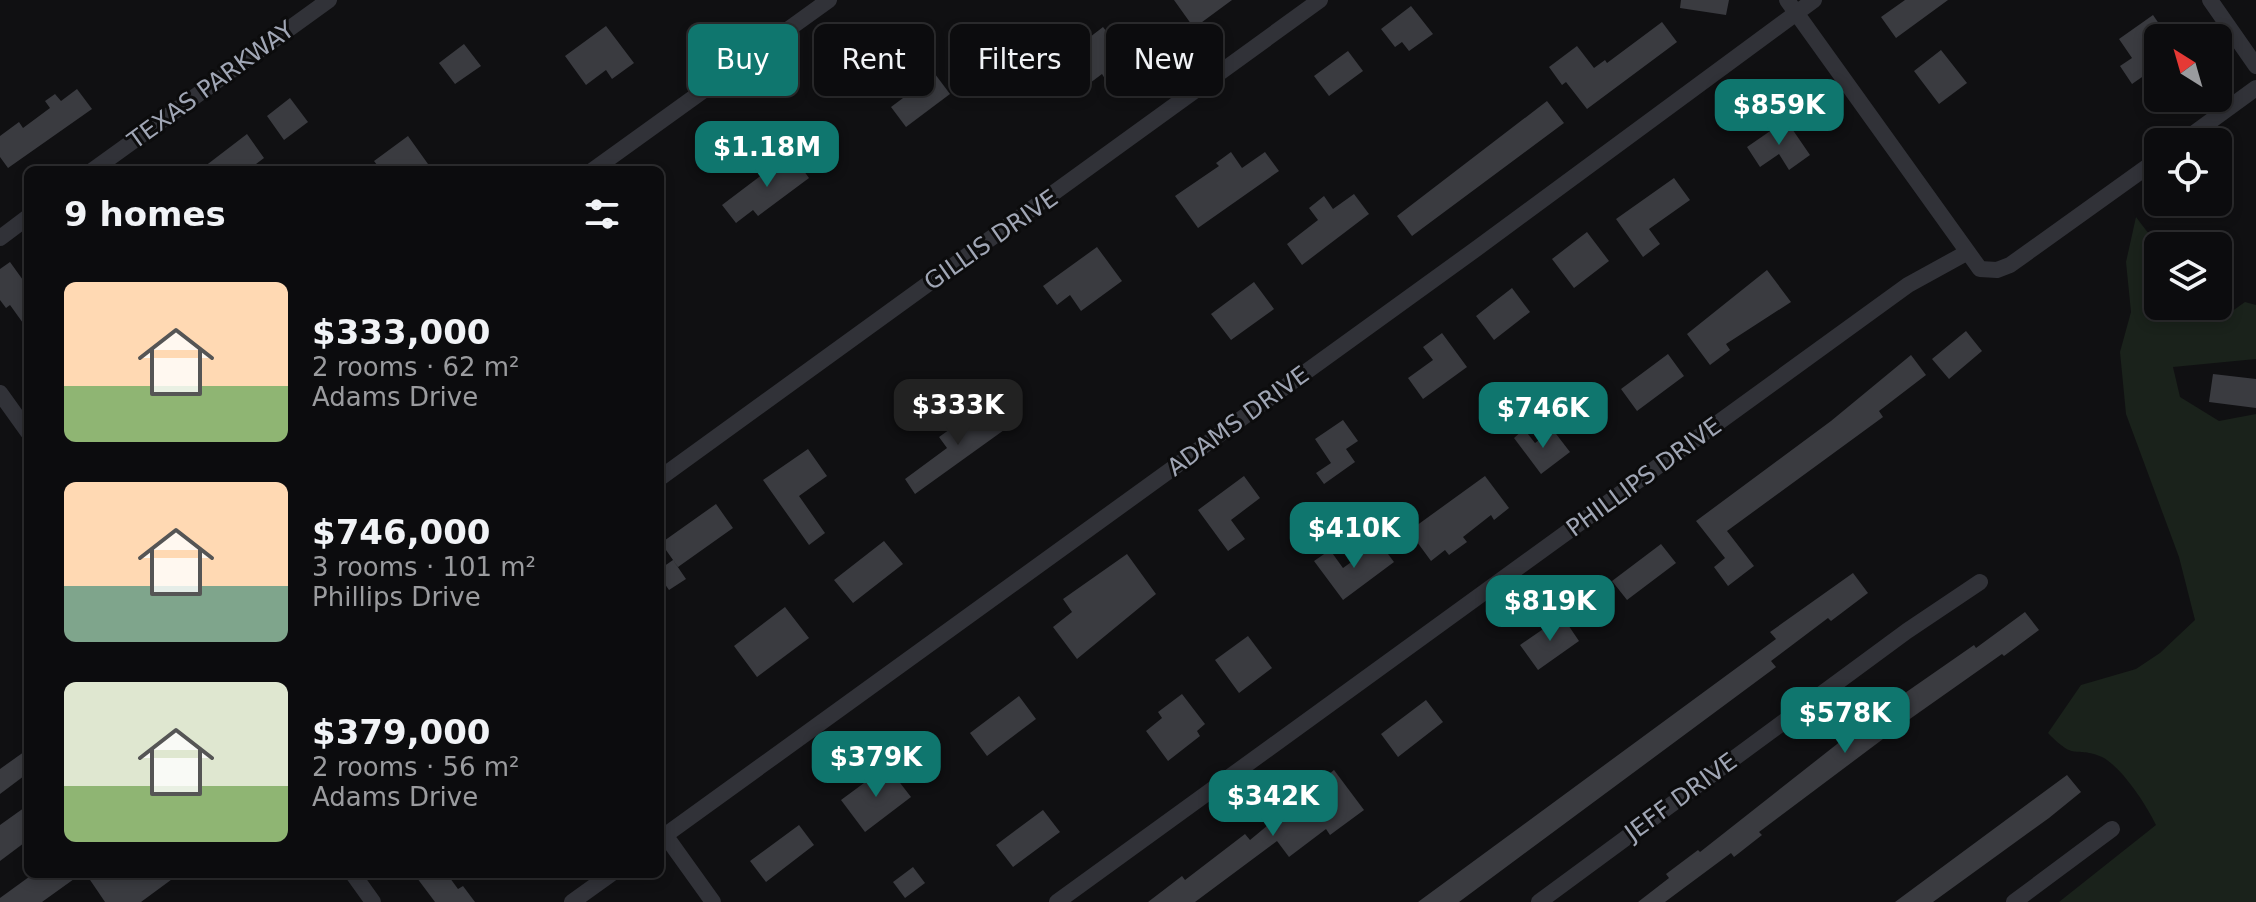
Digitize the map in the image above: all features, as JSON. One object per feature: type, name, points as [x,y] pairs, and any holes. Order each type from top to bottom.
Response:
[{"type":"street","name":"TEXAS PARKWAY","points":[[99,166],[329,0]]},
{"type":"street","points":[[599,166],[829,0]]},
{"type":"street","name":"GILLIS DRIVE","points":[[664,475],[1320,0]]},
{"type":"street","name":"ADAMS DRIVE","points":[[664,836],[1792,7],[1814,0]]},
{"type":"street","points":[[2210,0],[2256,66]]},
{"type":"street","points":[[1792,7],[1980,269],[1997,270],[2010,265],[2144,169]]},
{"type":"street","points":[[2201,128],[2256,88]]},
{"type":"street","points":[[0,238],[24,220]]},
{"type":"street","name":"PHILLIPS DRIVE","points":[[1057,902],[1908,285],[1968,252]]},
{"type":"street","points":[[0,393],[24,426]]},
{"type":"street","name":"JEFF DRIVE","points":[[1539,902],[1907,631],[1980,582]]},
{"type":"street","points":[[2014,902],[2112,829]]},
{"type":"street","points":[[664,840],[713,902]]},
{"type":"street","points":[[356,878],[373,902]]},
{"type":"street","points":[[572,902],[605,878]]},
{"type":"shaded area","points":[[2136,217],[2147,232],[2144,232],[2144,320],[2232,320],[2232,311],[2245,302],[2256,305],[2256,359],[2173,367],[2180,397],[2219,421],[2256,414],[2256,902],[2059,902],[2156,825],[2133,788],[2110,762],[2093,754],[2070,751],[2048,733],[2081,685],[2136,669],[2160,653],[2195,620],[2179,557],[2126,414],[2120,352],[2131,312],[2126,262]]},
{"type":"building","points":[[1174,0],[1232,0],[1199,24],[1191,24]]},
{"type":"building","points":[[1681,0],[1729,0],[1726,15],[1680,8]]},
{"type":"building","points":[[1905,0],[1948,0],[1896,38],[1881,17]]},
{"type":"building","points":[[1411,6],[1433,34],[1409,51],[1402,42],[1395,47],[1381,29]]},
{"type":"building","points":[[2153,15],[2159,24],[2144,24],[2144,76],[2132,84],[2120,66],[2132,58],[2119,39]]},
{"type":"building","points":[[1662,22],[1677,42],[1587,109],[1566,82],[1562,85],[1549,67],[1577,46],[1594,68],[1605,60],[1607,63]]},
{"type":"building","points":[[606,26],[634,63],[612,79],[606,70],[586,85],[565,56]]},
{"type":"building","points":[[1103,27],[1106,31],[1106,80],[1102,74],[1090,83],[1090,37]]},
{"type":"building","points":[[464,44],[481,66],[455,84],[439,63]]},
{"type":"building","points":[[1941,50],[1967,83],[1939,104],[1914,71]]},
{"type":"building","points":[[1348,51],[1363,71],[1329,96],[1314,76]]},
{"type":"building","points":[[934,75],[950,94],[906,127],[891,107],[906,96],[934,96]]},
{"type":"building","points":[[77,89],[92,109],[8,168],[0,157],[0,136],[19,122],[23,128],[50,108],[45,101],[55,94],[61,101]]},
{"type":"building","points":[[290,98],[308,122],[284,140],[267,116]]},
{"type":"building","points":[[1547,101],[1564,123],[1412,236],[1397,216]]},
{"type":"building","points":[[1786,120],[1810,155],[1789,170],[1779,154],[1760,167],[1747,147]]},
{"type":"building","points":[[247,134],[264,158],[253,166],[205,166]]},
{"type":"building","points":[[408,136],[428,164],[378,166],[374,161]]},
{"type":"building","points":[[1231,152],[1242,168],[1265,152],[1279,171],[1198,228],[1175,196],[1219,166],[1216,163]]},
{"type":"building","points":[[791,153],[809,178],[758,216],[753,210],[736,223],[722,205]]},
{"type":"building","points":[[1674,178],[1690,200],[1649,229],[1660,244],[1643,257],[1616,219]]},
{"type":"building","points":[[1354,194],[1369,214],[1302,265],[1287,244],[1318,220],[1309,208],[1324,196],[1333,209]]},
{"type":"building","points":[[1587,232],[1609,261],[1574,288],[1552,259]]},
{"type":"building","points":[[1097,247],[1122,281],[1081,311],[1070,295],[1057,305],[1043,286]]},
{"type":"building","points":[[10,262],[24,281],[24,324],[10,305],[6,308],[0,300],[0,269]]},
{"type":"building","points":[[1767,270],[1791,302],[1726,344],[1730,350],[1710,365],[1687,334]]},
{"type":"building","points":[[1254,282],[1274,309],[1231,340],[1211,314]]},
{"type":"building","points":[[1512,288],[1530,312],[1494,340],[1476,316]]},
{"type":"building","points":[[1966,331],[1982,351],[1949,379],[1932,359]]},
{"type":"building","points":[[1442,333],[1467,367],[1423,399],[1408,378],[1433,360],[1423,347]]},
{"type":"building","points":[[1668,354],[1684,376],[1637,411],[1621,389]]},
{"type":"building","points":[[1911,355],[1926,375],[1879,411],[1883,417],[1727,531],[1754,566],[1728,586],[1714,567],[1725,558],[1696,521],[1831,421]]},
{"type":"building","points":[[2213,374],[2256,379],[2256,408],[2209,402]]},
{"type":"building","points":[[1000,410],[1011,425],[915,494],[905,479],[947,448],[939,437],[974,412],[982,423]]},
{"type":"building","points":[[1343,420],[1358,441],[1346,449],[1355,462],[1324,484],[1316,473],[1331,463],[1315,439]]},
{"type":"building","points":[[1524,429],[1535,443],[1553,430],[1570,452],[1541,474],[1514,438]]},
{"type":"building","points":[[808,449],[827,476],[799,496],[825,533],[809,545],[763,480]]},
{"type":"building","points":[[1244,476],[1260,498],[1231,520],[1245,539],[1228,551],[1198,510]]},
{"type":"building","points":[[1485,476],[1509,508],[1494,520],[1491,515],[1463,537],[1467,542],[1449,555],[1445,550],[1431,561],[1409,531]]},
{"type":"building","points":[[716,504],[733,528],[678,567],[664,547],[664,541]]},
{"type":"building","points":[[884,541],[903,564],[853,603],[834,580]]},
{"type":"building","points":[[1379,542],[1394,562],[1343,600],[1314,561],[1330,550],[1343,568]]},
{"type":"building","points":[[1661,544],[1676,563],[1627,600],[1612,581]]},
{"type":"building","points":[[1127,554],[1156,594],[1077,659],[1053,627],[1072,612],[1063,599]]},
{"type":"building","points":[[673,560],[686,579],[669,590],[664,583],[664,566]]},
{"type":"building","points":[[1853,573],[1868,593],[1831,621],[1828,618],[1771,661],[1776,667],[1459,902],[1418,902],[1776,639],[1770,632]]},
{"type":"building","points":[[785,607],[809,638],[757,677],[734,646]]},
{"type":"building","points":[[2025,612],[2039,630],[1907,721],[1759,832],[1762,835],[1734,857],[1731,853],[1665,902],[1638,902],[1669,878],[1666,874],[1698,850],[1700,852],[1879,711]]},
{"type":"building","points":[[1562,616],[1579,641],[1538,670],[1520,645]]},
{"type":"building","points":[[1248,636],[1272,668],[1239,693],[1215,660]]},
{"type":"building","points":[[1182,694],[1205,724],[1197,731],[1200,736],[1168,761],[1146,731],[1162,718],[1158,712]]},
{"type":"building","points":[[1019,696],[1036,719],[987,756],[970,733]]},
{"type":"building","points":[[1426,700],[1443,722],[1398,757],[1381,734]]},
{"type":"building","points":[[24,752],[24,776],[0,794],[0,769]]},
{"type":"building","points":[[887,766],[911,797],[865,832],[841,800]]},
{"type":"building","points":[[1334,770],[1364,810],[1330,835],[1326,829],[1289,857],[1277,841],[1195,902],[1148,902],[1182,876],[1185,880],[1245,834],[1250,840]]},
{"type":"building","points":[[2067,775],[2081,792],[2049,818],[1933,902],[1895,902]]},
{"type":"building","points":[[24,808],[24,843],[0,861],[0,825]]},
{"type":"building","points":[[1043,810],[1060,832],[1013,867],[996,845]]},
{"type":"building","points":[[799,825],[814,845],[766,882],[750,861]]},
{"type":"building","points":[[913,867],[925,883],[905,898],[893,882]]},
{"type":"building","points":[[28,878],[75,878],[42,902],[0,902],[0,898]]},
{"type":"building","points":[[89,878],[174,878],[141,902],[105,902]]},
{"type":"building","points":[[417,878],[450,878],[458,889],[463,886],[475,902],[435,902]]}]
